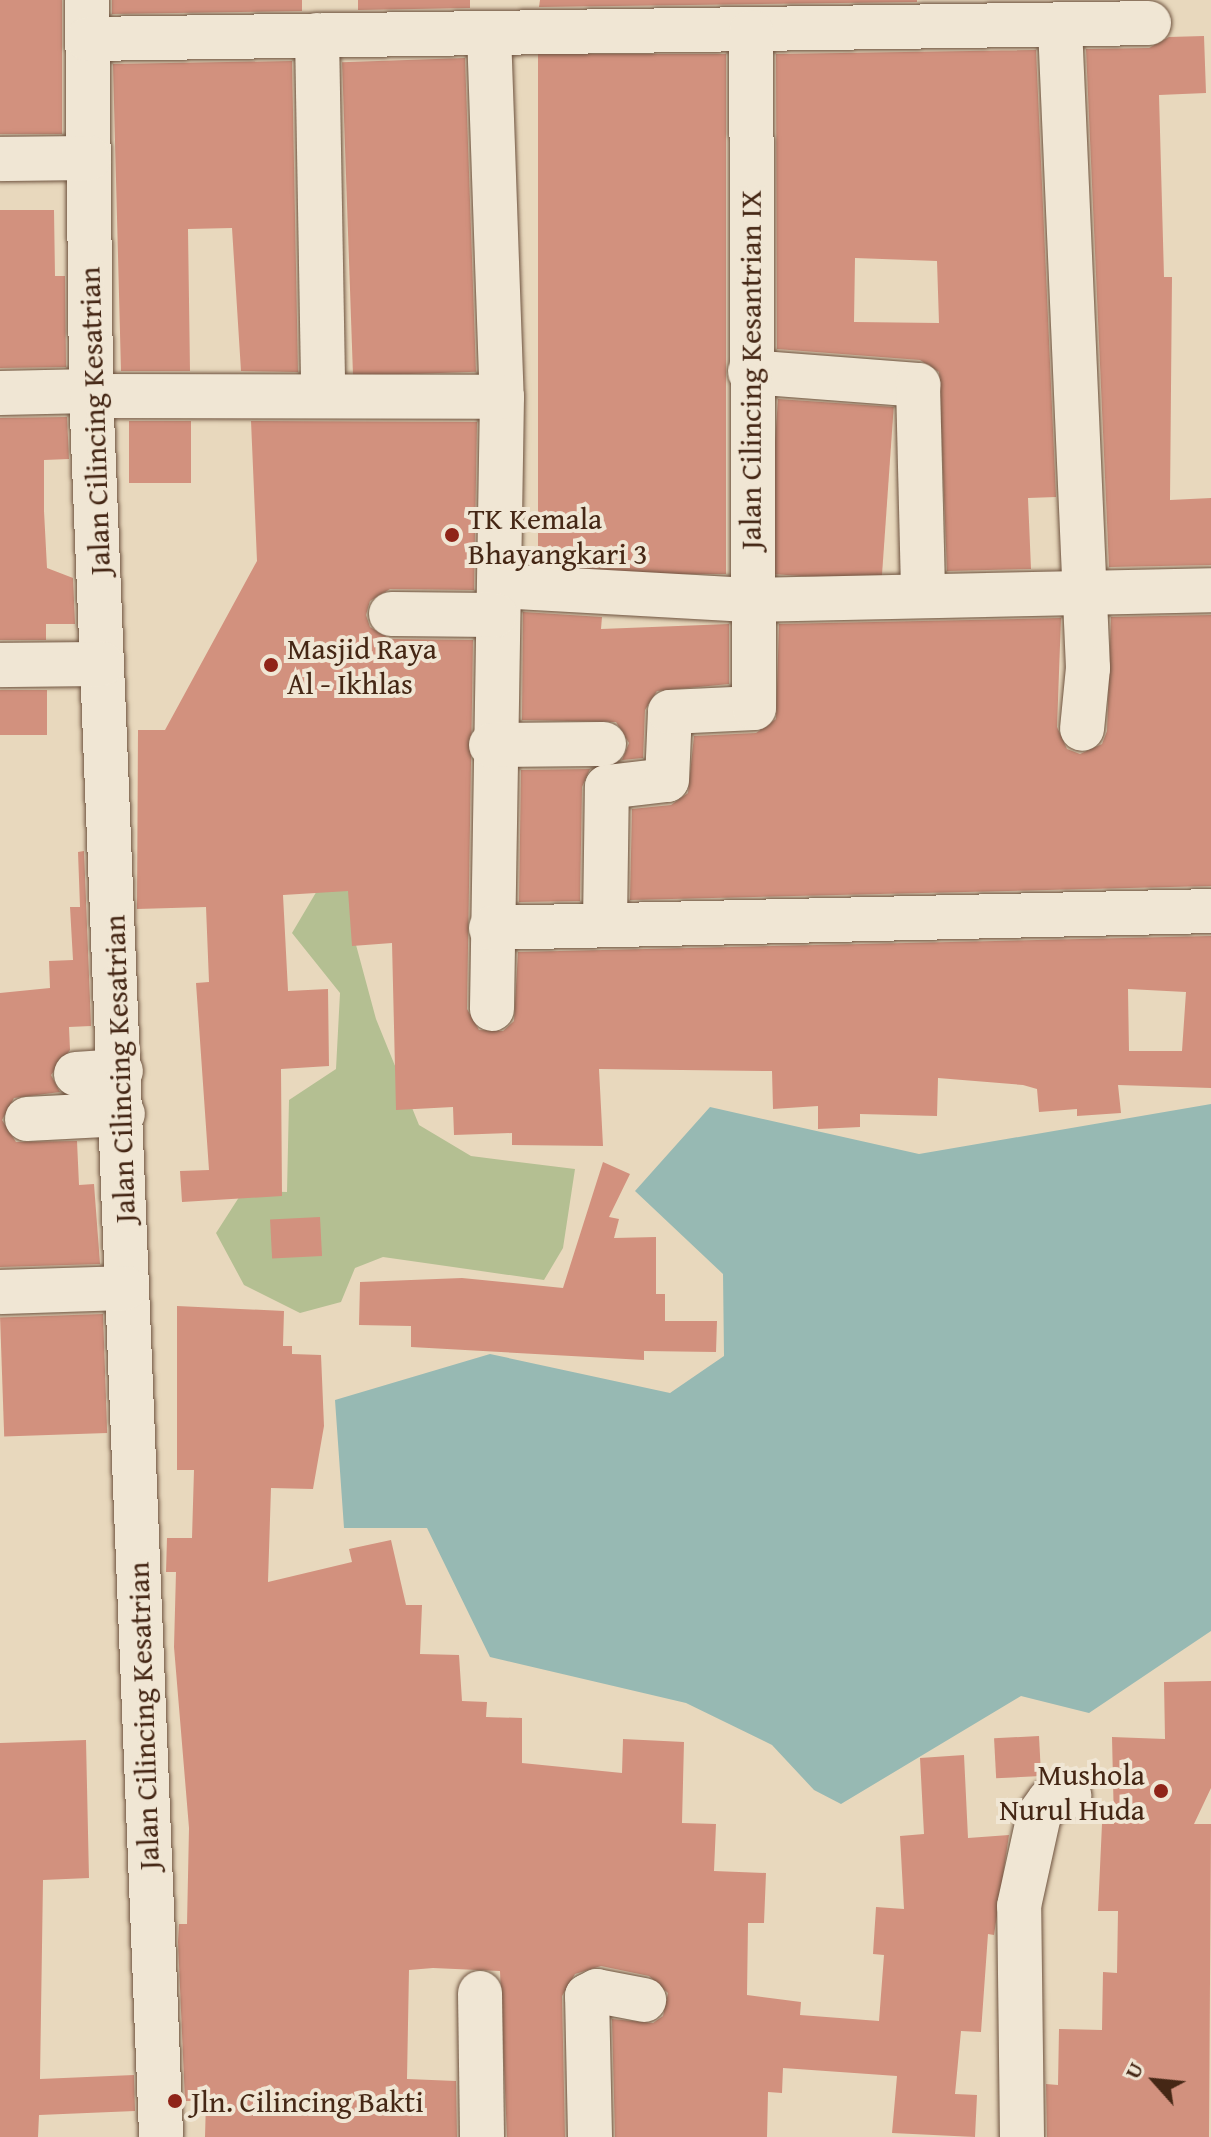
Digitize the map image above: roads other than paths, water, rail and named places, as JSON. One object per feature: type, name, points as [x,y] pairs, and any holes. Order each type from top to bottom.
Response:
[{"type":"street","points":[[87,19],[317,35],[425,17],[489,33],[603,14],[751,32],[924,15],[1060,27],[1149,23]]},
{"type":"street","name":"Jalan Cilincing Kesatrian","points":[[87,19],[92,394],[123,1114],[125,1288],[161,2137]]},
{"type":"street","points":[[1060,27],[1082,593],[1082,729]]},
{"type":"street","name":"Jalan Cilincing Kesantrian IX","points":[[605,923],[607,787],[667,780],[670,712],[754,708],[749,600],[751,32]]},
{"type":"street","points":[[489,33],[502,397],[491,745],[492,1009]]},
{"type":"street","points":[[317,35],[323,396]]},
{"type":"street","points":[[0,159],[89,158]]},
{"type":"street","points":[[750,372],[918,385],[923,595]]},
{"type":"street","points":[[0,393],[502,397]]},
{"type":"street","points":[[391,614],[497,600],[749,600],[1211,590]]},
{"type":"street","points":[[0,665],[102,664]]},
{"type":"street","points":[[491,745],[604,744]]},
{"type":"street","points":[[491,928],[1211,911]]},
{"type":"street","points":[[76,1074],[121,1071]]},
{"type":"street","points":[[27,1119],[123,1114]]},
{"type":"street","points":[[0,1292],[125,1288]]},
{"type":"street","points":[[1022,2137],[1019,1906],[1039,1815],[1049,1801],[1069,1796]]},
{"type":"street","points":[[590,2137],[584,2006],[597,1991],[644,2000]]},
{"type":"street","points":[[480,1993],[482,2137]]},
{"type":"water","points":[[1211,1104],[1211,1631],[1089,1713],[1021,1696],[841,1804],[814,1790],[772,1745],[686,1703],[490,1657],[427,1528],[344,1528],[335,1400],[490,1354],[670,1393],[724,1356],[723,1274],[635,1191],[710,1107],[919,1154]]},
{"type":"place","name":"TK Kemala Bhayangkari 3","points":[[452,535]]},
{"type":"place","name":"Masjid Raya Al - Ikhlas","points":[[271,665]]},
{"type":"place","name":"Mushola Nurul Huda","points":[[1161,1791]]},
{"type":"place","name":"Jln. Cilincing Bakti","points":[[175,2101]]}]
